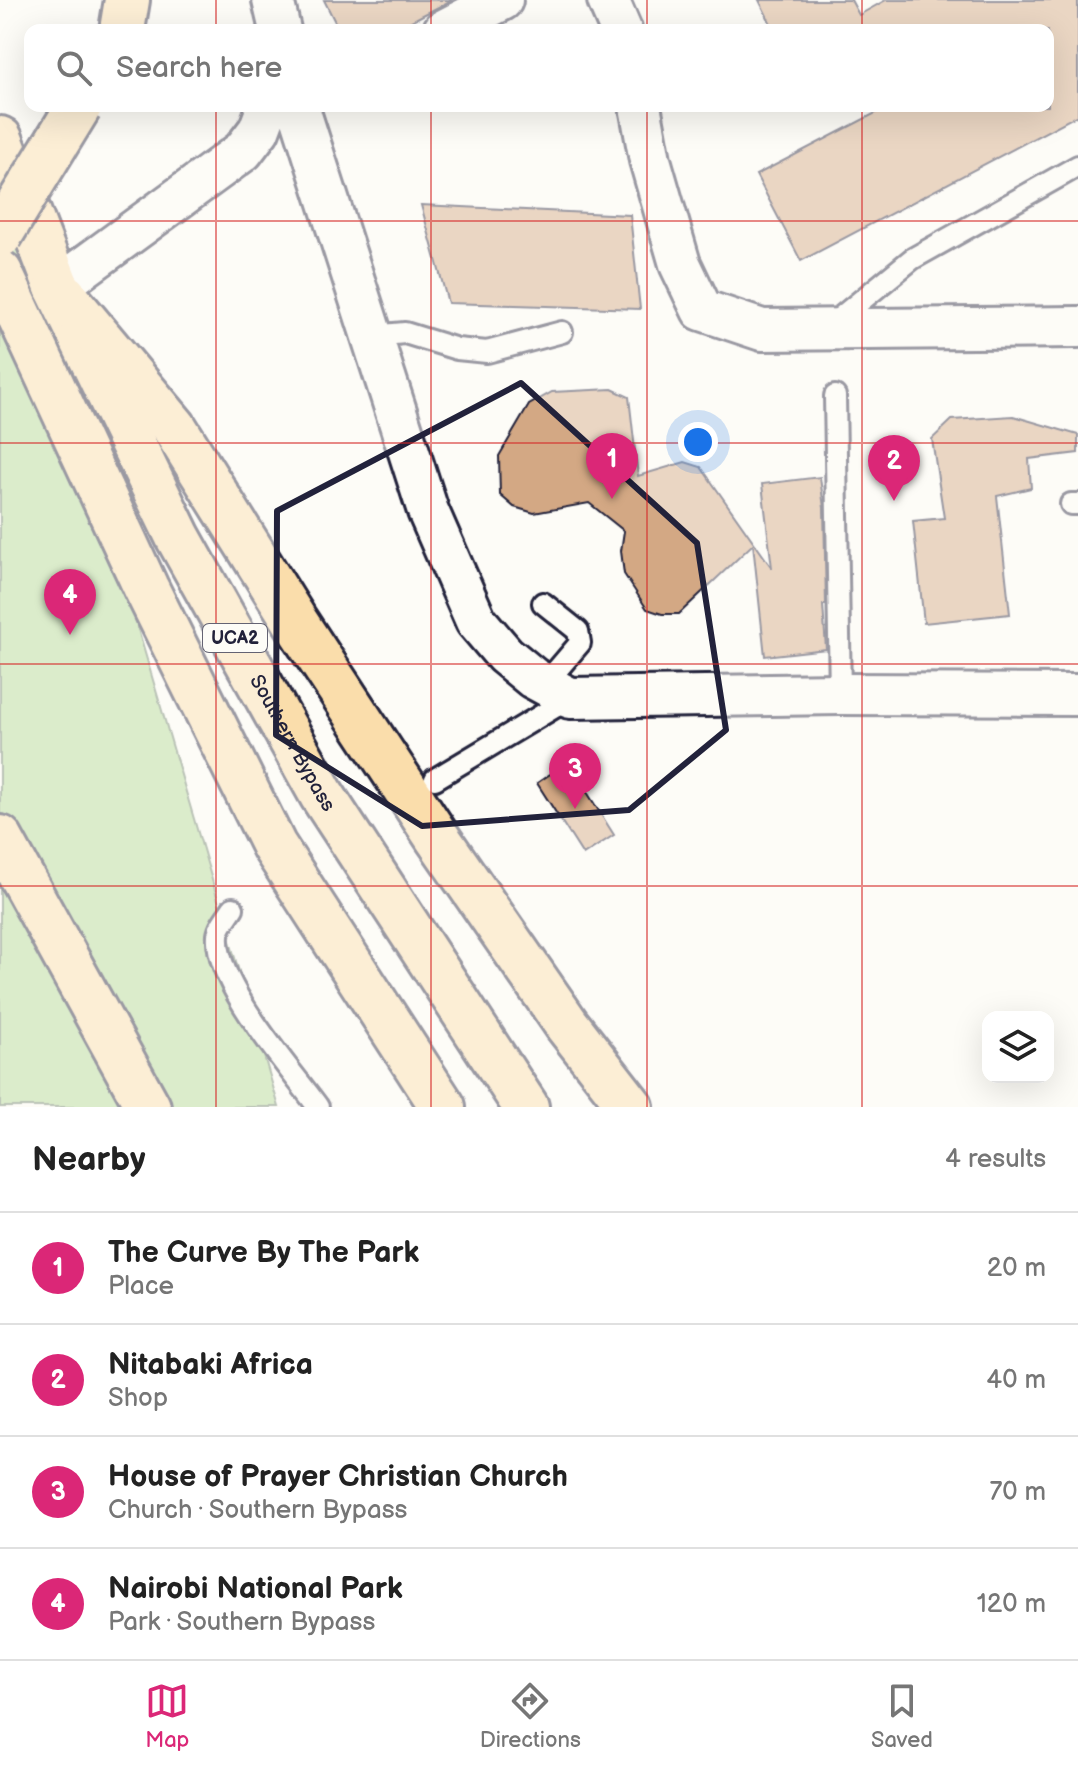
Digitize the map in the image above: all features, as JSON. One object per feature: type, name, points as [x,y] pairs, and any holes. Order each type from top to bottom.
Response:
[{"type":"main road","points":[[123,24],[127,0]]},
{"type":"main road","points":[[0,235],[75,112]]},
{"type":"main road","name":"Southern Bypass","points":[[0,139],[57,287],[178,537],[322,795],[526,1107]]},
{"type":"main road","name":"UCA2","points":[[0,273],[146,588],[274,846],[443,1107]]},
{"type":"main road","points":[[57,287],[174,427],[295,621],[437,837],[567,1025],[631,1107]]},
{"type":"main road","points":[[0,838],[148,1107]]},
{"type":"street","points":[[273,0],[279,24]]},
{"type":"street","points":[[456,24],[502,0]]},
{"type":"street","points":[[608,0],[618,24]]},
{"type":"street","points":[[57,287],[243,151],[259,130],[288,112]]},
{"type":"street","points":[[296,112],[428,511],[476,621],[505,655],[533,678],[558,691],[1078,695]]},
{"type":"street","points":[[641,112],[650,160],[680,264],[702,310],[762,330],[1078,327]]},
{"type":"lane","points":[[823,331],[912,259],[1078,166]]},
{"type":"lane","points":[[372,336],[405,333],[457,349],[487,352],[562,332]]},
{"type":"lane","points":[[835,396],[840,694]]},
{"type":"lane","points":[[435,779],[558,691],[580,643],[578,631],[543,603]]},
{"type":"lane","points":[[233,908],[218,931],[218,954],[234,992],[318,1107]]},
{"type":"highlighted area","points":[[521,383],[697,543],[726,730],[629,810],[422,826],[276,735],[277,511]]},
{"type":"green space","points":[[0,162],[279,1107],[0,1107]]},
{"type":"building","points":[[324,0],[452,0],[406,24],[336,24]]},
{"type":"building","points":[[759,0],[851,0],[859,15],[886,0],[1078,0],[1078,115],[801,261],[756,175],[877,112],[1054,112],[1054,24],[771,24]]},
{"type":"building","points":[[421,205],[630,215],[640,309],[448,303]]},
{"type":"building","points":[[612,389],[629,397],[638,476],[685,462],[701,467],[772,568],[762,484],[820,477],[824,508],[826,649],[765,656],[753,544],[679,614],[662,614],[647,609],[624,574],[621,551],[624,531],[589,503],[534,513],[514,507],[500,495],[499,456],[529,405],[552,392]]},
{"type":"building","points":[[1013,416],[1078,435],[1078,453],[1029,459],[1031,488],[997,496],[1010,614],[924,623],[913,521],[944,518],[932,439],[952,420]]},
{"type":"building","points":[[568,762],[614,835],[583,855],[537,783]]},
{"type":"place","name":"The Curve By The Park","points":[[612,499]]},
{"type":"place","name":"Nitabaki Africa","points":[[894,501]]},
{"type":"place","name":"Nairobi National Park","points":[[70,635]]},
{"type":"place","name":"House of Prayer Christian Church","points":[[575,809]]}]
